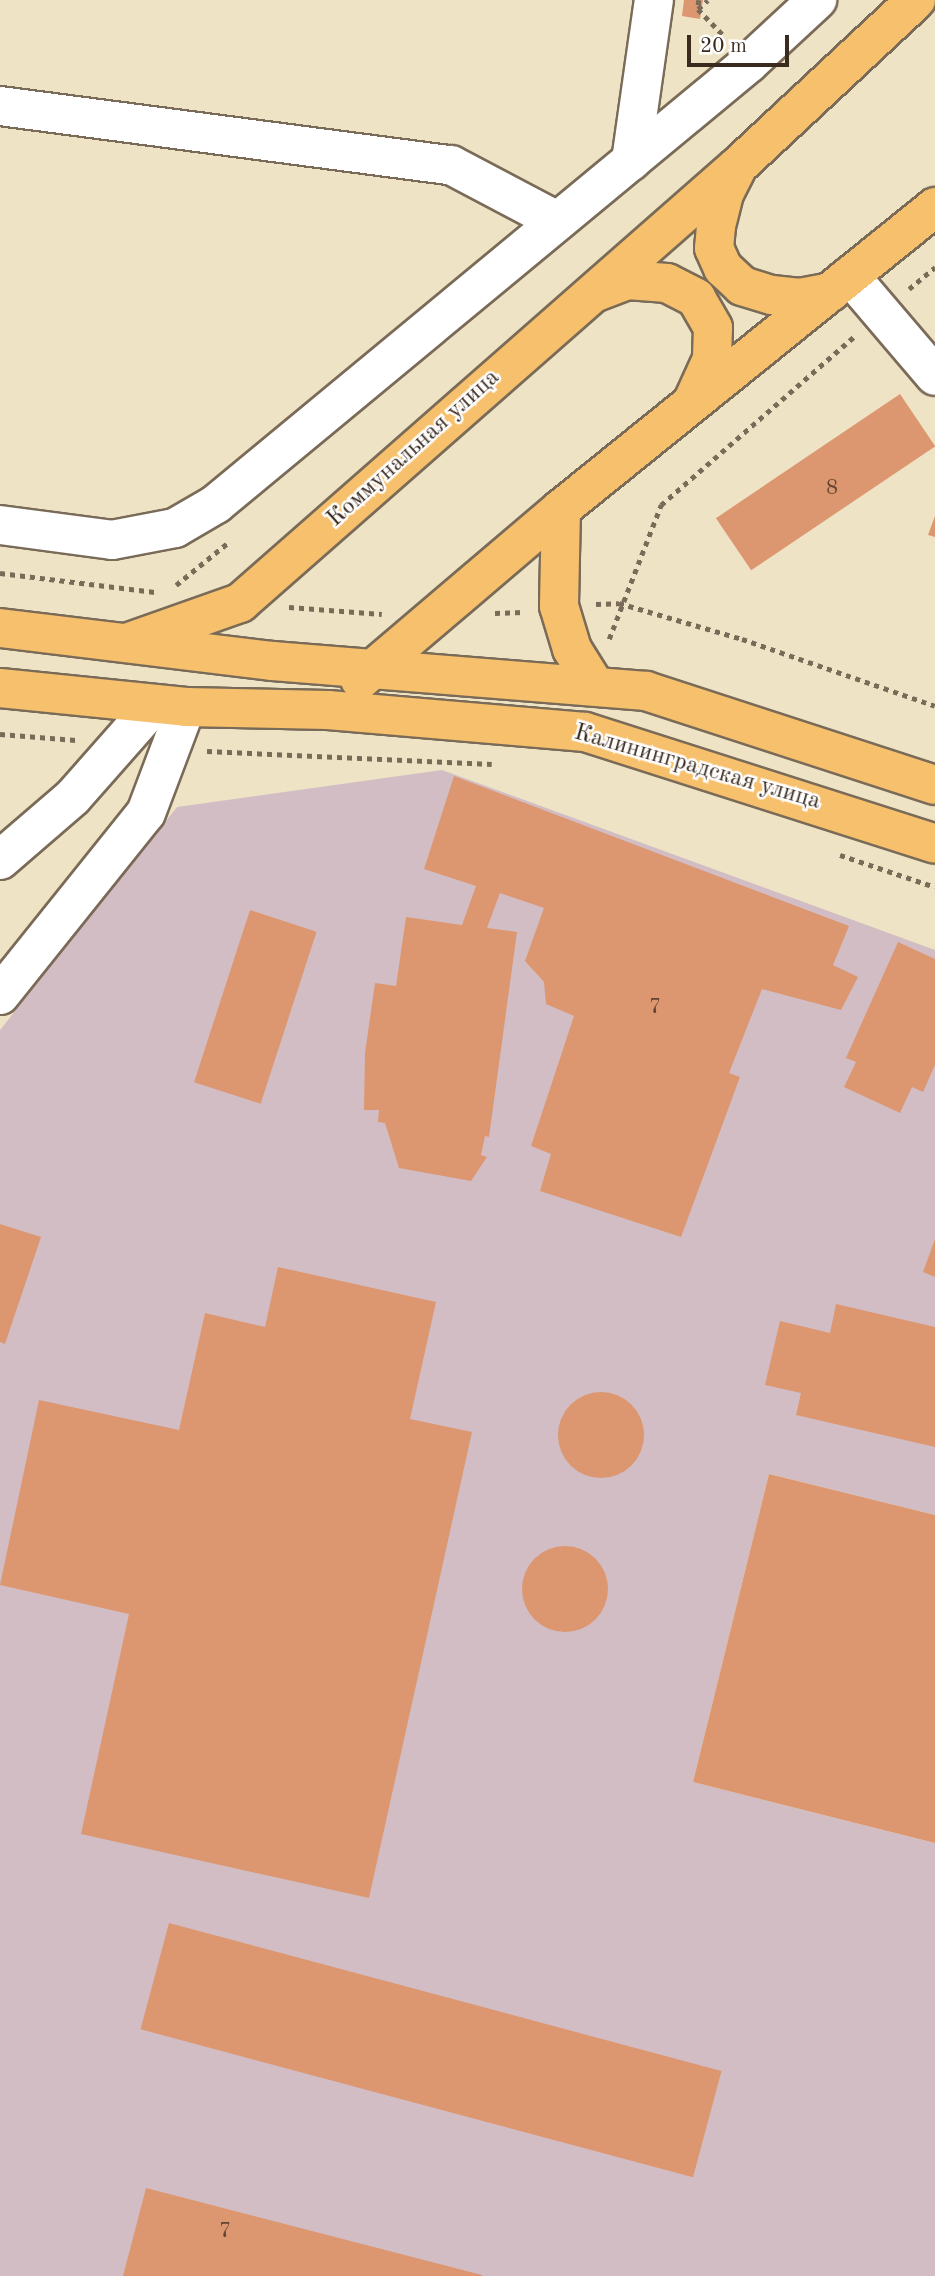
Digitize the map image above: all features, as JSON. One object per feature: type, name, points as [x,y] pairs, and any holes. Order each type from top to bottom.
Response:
[{"type":"main road","name":"Коммунальная улица","points":[[240,603],[588,294],[739,165],[916,0]]},
{"type":"main road","name":"Коммунальная улица","points":[[739,165],[724,194],[716,226],[714,248],[723,268],[741,286],[772,295],[800,298],[840,284]]},
{"type":"main road","name":"Коммунальная улица","points":[[372,669],[561,509],[688,411],[935,207]]},
{"type":"main road","name":"Коммунальная улица","points":[[588,294],[627,280],[667,283],[696,298],[713,328],[712,359],[688,411]]},
{"type":"main road","points":[[561,509],[559,606],[572,649],[595,686]]},
{"type":"main road","name":"Калининградская улица","points":[[129,642],[240,603]]},
{"type":"main road","points":[[240,603],[274,661],[328,710],[372,669]]},
{"type":"main road","name":"Калининградская улица","points":[[0,628],[274,661],[646,691],[722,713],[935,785]]},
{"type":"main road","name":"Калининградская улица","points":[[0,688],[171,705],[328,710],[585,732],[935,844]]},
{"type":"street","points":[[631,161],[654,0]]},
{"type":"street","points":[[0,525],[112,540],[175,528],[216,504],[749,63],[817,0]]},
{"type":"street","points":[[0,106],[451,165],[558,221]]},
{"type":"street","points":[[840,284],[881,314],[935,376]]},
{"type":"street","points":[[0,860],[73,797],[121,744],[171,705]]},
{"type":"street","points":[[0,995],[146,813],[168,749],[171,705]]},
{"type":"path","points":[[699,0],[698,9],[708,0]]},
{"type":"path","points":[[595,686],[620,603],[661,505],[935,267]]},
{"type":"path","points":[[0,573],[166,594]]},
{"type":"path","points":[[240,603],[433,616],[620,603],[742,639],[935,706]]},
{"type":"path","points":[[0,734],[121,744]]},
{"type":"path","points":[[168,749],[495,764]]},
{"type":"path","points":[[829,852],[935,887]]},
{"type":"shaded area","points":[[442,770],[935,950],[935,1515],[769,1474],[693,1782],[935,1843],[935,2276],[0,2276],[0,1030],[177,807]]},
{"type":"building","points":[[684,0],[703,0],[700,19],[682,16]]},
{"type":"building","points":[[900,394],[935,446],[751,570],[716,518]]},
{"type":"building","points":[[935,516],[935,537],[928,535]]},
{"type":"building","points":[[454,776],[849,926],[833,965],[858,977],[841,1010],[762,989],[729,1073],[740,1077],[681,1237],[540,1191],[551,1154],[531,1146],[574,1016],[546,1004],[544,982],[525,961],[544,908],[500,893],[487,928],[517,932],[489,1137],[485,1136],[481,1155],[487,1157],[471,1181],[399,1168],[385,1123],[378,1122],[379,1110],[364,1110],[365,1053],[375,983],[396,986],[406,917],[462,925],[476,886],[424,869]]},
{"type":"building","points":[[250,910],[317,932],[261,1104],[194,1082]]},
{"type":"building","points":[[898,942],[935,959],[935,1065],[923,1092],[912,1087],[900,1113],[844,1087],[856,1062],[846,1058]]},
{"type":"building","points":[[0,1224],[41,1237],[5,1344],[0,1342]]},
{"type":"building","points":[[935,1239],[935,1277],[923,1272]]},
{"type":"building","points":[[278,1267],[436,1302],[410,1419],[472,1432],[369,1898],[81,1834],[129,1614],[0,1585],[39,1400],[179,1430],[205,1313],[265,1327]]},
{"type":"building","points":[[836,1304],[935,1327],[935,1447],[796,1415],[801,1393],[765,1385],[780,1321],[830,1333]]},
{"type":"building","points":[[601,1392],[618,1395],[632,1404],[641,1418],[644,1435],[641,1452],[632,1466],[618,1475],[601,1478],[584,1475],[570,1466],[561,1452],[558,1435],[561,1418],[570,1404],[584,1395]]},
{"type":"building","points":[[769,1474],[935,1515],[935,1843],[693,1782]]},
{"type":"building","points":[[565,1546],[582,1549],[596,1558],[605,1572],[608,1589],[605,1606],[596,1620],[582,1629],[565,1632],[548,1629],[534,1620],[525,1606],[522,1589],[525,1572],[534,1558],[548,1549]]},
{"type":"building","points":[[169,1923],[722,2071],[693,2177],[141,2029]]},
{"type":"building","points":[[146,2188],[482,2275],[482,2276],[123,2276]]}]
